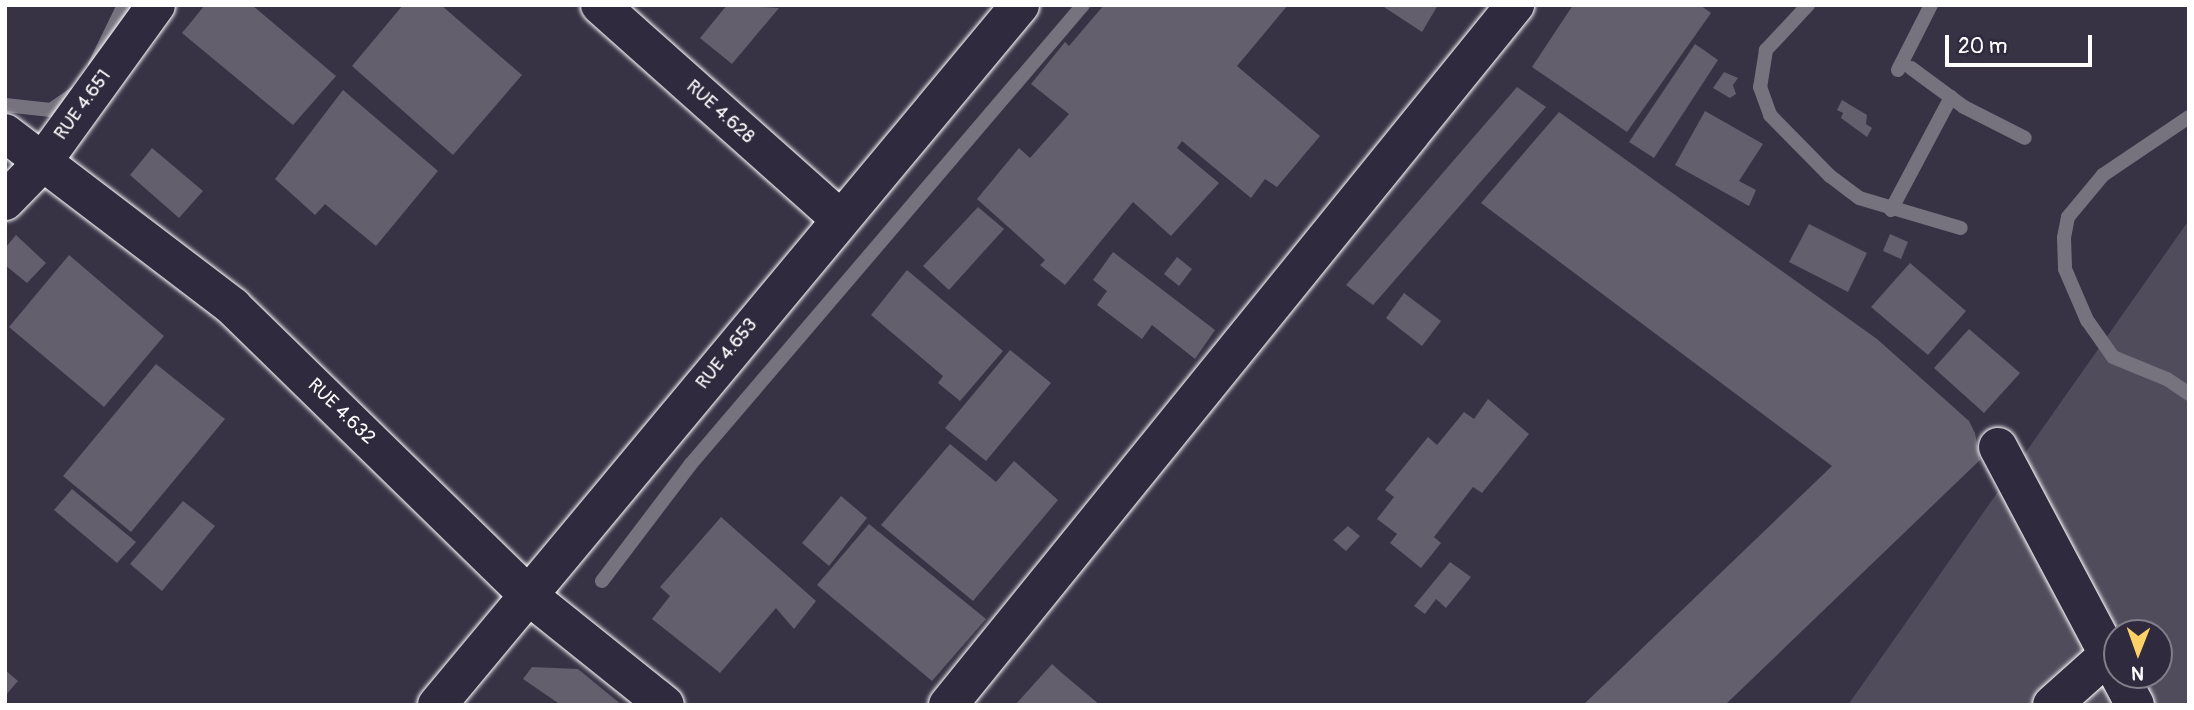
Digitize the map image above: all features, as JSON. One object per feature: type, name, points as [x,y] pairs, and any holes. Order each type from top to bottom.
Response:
[{"type":"street","name":"RUE 4.651","points":[[5,201],[41,164],[156,5]]},
{"type":"street","name":"RUE 4.628","points":[[600,5],[839,218]]},
{"type":"street","name":"RUE 4.653","points":[[437,705],[839,218],[1020,5]]},
{"type":"street","points":[[948,705],[1515,5]]},
{"type":"street","name":"RUE 4.632","points":[[5,133],[41,164],[233,307],[529,596],[665,705]]},
{"type":"street","points":[[1998,447],[2103,644]]},
{"type":"street","points":[[2052,705],[2103,674]]},
{"type":"street","points":[[2127,689],[2135,705]]},
{"type":"shaded area","points":[[2189,220],[2189,705],[1848,705]]},
{"type":"building","points":[[205,5],[252,5],[336,76],[293,125],[182,33]]},
{"type":"building","points":[[403,5],[441,5],[522,75],[453,155],[352,66]]},
{"type":"building","points":[[727,5],[779,8],[732,64],[700,38]]},
{"type":"building","points":[[1104,5],[1288,5],[1237,66],[1320,136],[1277,187],[1265,179],[1251,198],[1182,141],[1177,148],[1219,183],[1171,236],[1133,202],[1065,285],[1040,265],[1045,260],[977,199],[1019,148],[1030,158],[1069,114],[1031,84],[1065,42],[1069,46]]},
{"type":"building","points":[[1381,5],[1438,5],[1422,32]]},
{"type":"building","points":[[1573,5],[1700,5],[1711,13],[1627,132],[1532,67]]},
{"type":"building","points":[[1695,44],[1718,60],[1654,158],[1629,142]]},
{"type":"building","points":[[1724,72],[1738,78],[1733,85],[1736,94],[1730,98],[1713,88]]},
{"type":"building","points":[[1517,87],[1546,107],[1373,305],[1346,285]]},
{"type":"building","points":[[343,90],[438,171],[376,246],[325,204],[315,215],[275,179]]},
{"type":"building","points":[[1842,100],[1867,115],[1866,124],[1872,128],[1867,137],[1841,118],[1843,113],[1837,110]]},
{"type":"building","points":[[1705,111],[1763,144],[1739,181],[1756,190],[1749,206],[1675,165]]},
{"type":"building","points":[[1559,112],[1877,339],[1969,421],[1975,433],[1980,460],[1725,705],[1583,705],[1832,466],[1481,203]]},
{"type":"building","points":[[152,148],[203,191],[179,218],[130,175]]},
{"type":"building","points":[[978,207],[1004,229],[949,290],[923,266]]},
{"type":"building","points":[[1809,224],[1867,253],[1848,292],[1789,262]]},
{"type":"building","points":[[1890,234],[1908,242],[1901,259],[1883,251]]},
{"type":"building","points":[[16,235],[46,263],[27,283],[5,265],[5,248]]},
{"type":"building","points":[[1113,252],[1215,330],[1195,359],[1152,325],[1142,339],[1097,305],[1107,291],[1093,280]]},
{"type":"building","points":[[69,255],[164,336],[104,407],[9,327]]},
{"type":"building","points":[[1177,257],[1192,269],[1179,286],[1164,274]]},
{"type":"building","points":[[1910,263],[1966,311],[1928,355],[1871,307]]},
{"type":"building","points":[[907,270],[1003,351],[960,401],[938,383],[943,376],[871,315]]},
{"type":"building","points":[[1404,293],[1441,321],[1422,346],[1386,318]]},
{"type":"building","points":[[1969,329],[2020,373],[1984,413],[1934,368]]},
{"type":"building","points":[[1010,350],[1051,383],[986,461],[945,428]]},
{"type":"building","points":[[156,364],[225,419],[131,532],[63,476]]},
{"type":"building","points":[[1488,399],[1529,434],[1482,493],[1473,487],[1434,537],[1441,543],[1421,568],[1390,543],[1397,534],[1377,519],[1394,497],[1385,490],[1428,437],[1437,445],[1464,412],[1474,419]]},
{"type":"building","points":[[950,444],[996,482],[1014,461],[1058,500],[973,601],[881,525]]},
{"type":"building","points":[[72,489],[136,542],[117,563],[54,510]]},
{"type":"building","points":[[841,496],[867,518],[829,566],[802,543]]},
{"type":"building","points":[[183,501],[215,526],[162,591],[130,564]]},
{"type":"building","points":[[721,517],[816,601],[794,629],[776,608],[720,673],[652,619],[670,596],[660,587]]},
{"type":"building","points":[[869,524],[986,619],[932,681],[817,585]]},
{"type":"building","points":[[1348,526],[1360,536],[1346,551],[1333,540]]},
{"type":"building","points":[[1450,562],[1471,577],[1446,608],[1436,599],[1425,614],[1414,606]]},
{"type":"building","points":[[1052,664],[1063,674],[1100,705],[1015,705]]},
{"type":"building","points":[[532,667],[578,669],[622,705],[561,705],[523,679]]},
{"type":"building","points":[[5,670],[18,681],[5,696]]},
{"type":"waterway","points":[[95,65],[124,5]]},
{"type":"waterway","points":[[602,581],[690,465],[1083,5]]},
{"type":"waterway","points":[[1808,5],[1766,50],[1760,87],[1770,115],[1830,176],[1859,198],[1961,228]]},
{"type":"waterway","points":[[1898,70],[1931,5]]},
{"type":"waterway","points":[[1911,68],[1964,107],[2025,138]]},
{"type":"waterway","points":[[5,105],[51,110],[75,93]]},
{"type":"waterway","points":[[1891,210],[1951,97]]},
{"type":"waterway","points":[[2189,117],[2103,175],[2068,217],[2064,238],[2065,269],[2087,320],[2113,357],[2167,379],[2189,394]]}]
